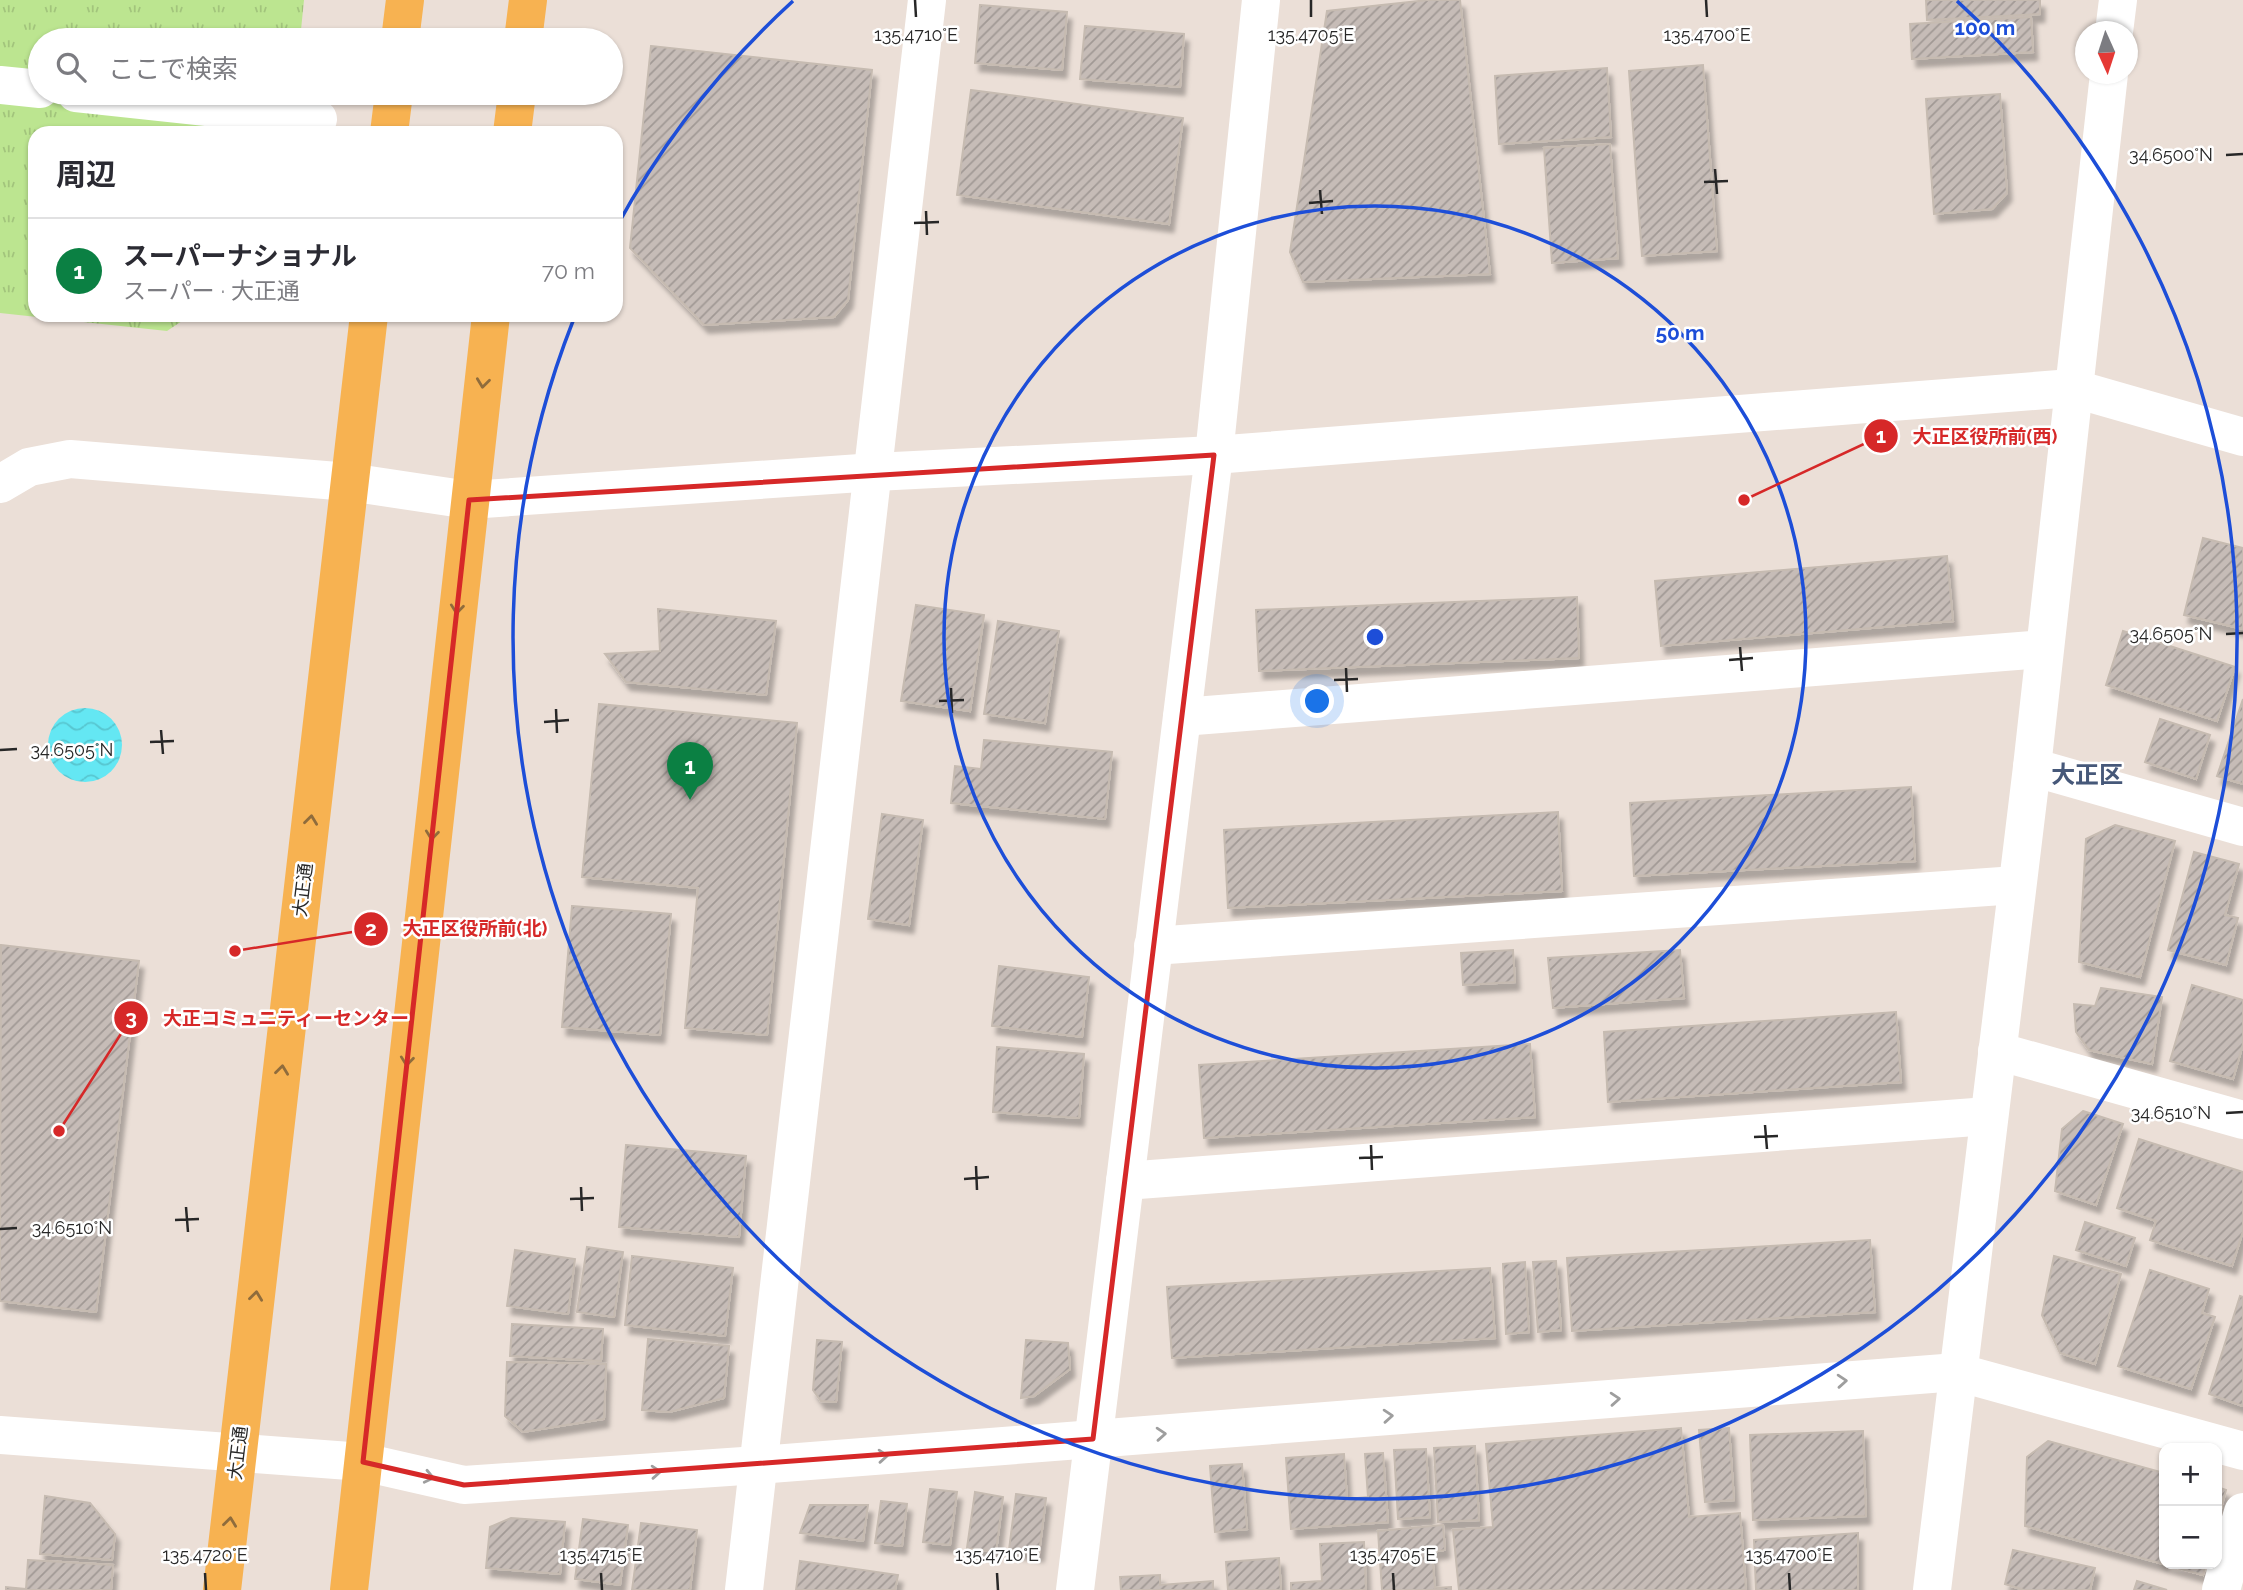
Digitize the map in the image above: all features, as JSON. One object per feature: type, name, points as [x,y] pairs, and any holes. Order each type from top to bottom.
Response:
[{"type":"main road","points":[[402,28],[405,0]]},
{"type":"main road","points":[[524,28],[528,0]]},
{"type":"main road","points":[[390,126],[392,105]]},
{"type":"main road","points":[[513,126],[516,105]]},
{"type":"main road","name":"大正通","points":[[222,1590],[368,322]]},
{"type":"main road","points":[[349,1590],[490,322]]},
{"type":"street","points":[[744,1590],[927,0]]},
{"type":"street","points":[[1075,1590],[1214,455],[1261,0]]},
{"type":"street","points":[[2115,21],[2118,0]]},
{"type":"street","points":[[1932,1590],[2032,767],[2108,84]]},
{"type":"street","points":[[0,85],[28,88]]},
{"type":"street","points":[[188,105],[318,119]]},
{"type":"street","points":[[10,471],[70,459],[349,482],[469,500],[874,472],[1214,455],[2072,388],[2243,437]]},
{"type":"street","points":[[1182,717],[2044,649]]},
{"type":"street","points":[[2032,767],[2243,827]]},
{"type":"street","points":[[1153,946],[2016,885]]},
{"type":"street","points":[[1997,1051],[2243,1120]]},
{"type":"street","points":[[1125,1181],[1988,1116]]},
{"type":"street","points":[[0,1434],[363,1462],[464,1485],[758,1465],[1957,1372],[2243,1451]]},
{"type":"street","points":[[2221,1590],[2243,1512]]},
{"type":"highlighted area","points":[[1214,455],[1093,1439],[464,1485],[363,1462],[469,500]]},
{"type":"green space","points":[[0,0],[304,0],[301,28],[28,28],[28,105],[292,105],[290,126],[28,126],[28,316],[0,313]]},
{"type":"green space","points":[[84,322],[180,322],[167,331]]},
{"type":"water","points":[[85,708],[106,714],[116,724],[122,745],[116,766],[106,776],[85,782],[64,776],[54,766],[48,745],[54,724],[64,714]]},
{"type":"building","points":[[1428,0],[1460,0],[1490,274],[1303,282],[1290,252],[1327,11]]},
{"type":"building","points":[[1926,0],[2040,0],[2040,14],[1927,20]]},
{"type":"building","points":[[980,5],[1067,12],[1062,70],[975,63]]},
{"type":"building","points":[[2031,17],[2033,52],[1912,59],[1910,24]]},
{"type":"building","points":[[1085,26],[1184,34],[1180,87],[1080,79]]},
{"type":"building","points":[[651,46],[872,70],[848,300],[834,317],[704,325],[630,248]]},
{"type":"building","points":[[1703,65],[1717,251],[1642,256],[1629,71]]},
{"type":"building","points":[[1607,68],[1611,137],[1499,144],[1495,76]]},
{"type":"building","points":[[971,90],[1183,118],[1169,224],[957,195]]},
{"type":"building","points":[[2000,94],[2007,193],[1992,209],[1934,214],[1926,99]]},
{"type":"building","points":[[1610,144],[1618,258],[1552,263],[1544,148]]},
{"type":"building","points":[[2203,538],[2243,548],[2243,629],[2184,615]]},
{"type":"building","points":[[1947,556],[1953,621],[1661,646],[1655,581]]},
{"type":"building","points":[[1577,597],[1579,658],[1259,671],[1256,610]]},
{"type":"building","points":[[916,605],[984,615],[970,711],[901,701]]},
{"type":"building","points":[[658,609],[776,621],[766,695],[626,682],[605,654],[660,651]]},
{"type":"building","points":[[998,621],[1059,631],[1045,723],[984,714]]},
{"type":"building","points":[[2123,631],[2235,667],[2217,721],[2106,685]]},
{"type":"building","points":[[2243,699],[2243,784],[2217,776]]},
{"type":"building","points":[[599,704],[797,723],[767,1035],[685,1028],[698,888],[582,877]]},
{"type":"building","points":[[2160,719],[2210,735],[2196,779],[2145,762]]},
{"type":"building","points":[[984,740],[1112,752],[1105,819],[951,803],[955,766],[981,769]]},
{"type":"building","points":[[1911,787],[1915,861],[1634,876],[1630,803]]},
{"type":"building","points":[[1558,812],[1562,891],[1228,908],[1224,830]]},
{"type":"building","points":[[882,814],[923,820],[909,925],[868,919]]},
{"type":"building","points":[[2115,825],[2175,841],[2140,977],[2079,962],[2086,839]]},
{"type":"building","points":[[2194,852],[2239,864],[2225,915],[2238,918],[2226,965],[2168,950]]},
{"type":"building","points":[[572,906],[671,914],[660,1035],[562,1027]]},
{"type":"building","points":[[1,945],[139,961],[96,1312],[0,1301]]},
{"type":"building","points":[[1513,950],[1515,982],[1463,985],[1461,953]]},
{"type":"building","points":[[1680,950],[1684,998],[1553,1008],[1548,958]]},
{"type":"building","points":[[999,966],[1089,977],[1082,1037],[992,1026]]},
{"type":"building","points":[[2192,985],[2243,1000],[2243,1044],[2233,1079],[2170,1061]]},
{"type":"building","points":[[2101,988],[2162,997],[2152,1064],[2089,1050],[2076,1032],[2074,1004],[2095,1006]]},
{"type":"building","points":[[1896,1012],[1901,1082],[1608,1102],[1604,1032]]},
{"type":"building","points":[[1530,1044],[1535,1117],[1204,1138],[1199,1065]]},
{"type":"building","points":[[997,1047],[1084,1054],[1079,1118],[993,1112]]},
{"type":"building","points":[[2083,1111],[2123,1124],[2096,1205],[2055,1191],[2062,1129]]},
{"type":"building","points":[[2139,1139],[2243,1172],[2243,1231],[2232,1266],[2150,1240],[2156,1221],[2117,1208]]},
{"type":"building","points":[[626,1145],[746,1156],[739,1237],[619,1227]]},
{"type":"building","points":[[2085,1222],[2135,1238],[2126,1266],[2076,1250]]},
{"type":"building","points":[[1870,1240],[1875,1312],[1572,1331],[1567,1258]]},
{"type":"building","points":[[587,1247],[623,1252],[614,1317],[577,1312]]},
{"type":"building","points":[[515,1250],[575,1259],[568,1314],[507,1306]]},
{"type":"building","points":[[632,1256],[733,1268],[725,1336],[625,1325]]},
{"type":"building","points":[[2054,1256],[2121,1274],[2095,1364],[2060,1353],[2042,1315]]},
{"type":"building","points":[[1556,1261],[1561,1330],[1538,1332],[1533,1262]]},
{"type":"building","points":[[1525,1262],[1529,1332],[1506,1334],[1503,1264]]},
{"type":"building","points":[[1490,1268],[1495,1338],[1172,1358],[1167,1287]]},
{"type":"building","points":[[2150,1270],[2209,1289],[2202,1313],[2215,1317],[2191,1389],[2118,1366]]},
{"type":"building","points":[[2240,1296],[2243,1297],[2243,1406],[2209,1394]]},
{"type":"building","points":[[512,1324],[603,1329],[601,1361],[510,1356]]},
{"type":"building","points":[[648,1339],[729,1346],[724,1398],[669,1412],[642,1410]]},
{"type":"building","points":[[817,1340],[842,1342],[836,1402],[821,1401],[813,1390]]},
{"type":"building","points":[[1026,1340],[1068,1343],[1070,1369],[1034,1396],[1021,1398]]},
{"type":"building","points":[[507,1362],[606,1364],[604,1419],[523,1432],[505,1416]]},
{"type":"building","points":[[1681,1428],[1689,1517],[1740,1513],[1746,1590],[1459,1590],[1453,1530],[1493,1527],[1486,1444]]},
{"type":"building","points":[[1729,1428],[1734,1500],[1705,1502],[1699,1430]]},
{"type":"building","points":[[1863,1431],[1866,1516],[1753,1520],[1750,1435]]},
{"type":"building","points":[[2048,1441],[2159,1472],[2159,1563],[2025,1526],[2027,1457]]},
{"type":"building","points":[[1475,1446],[1479,1520],[1438,1522],[1434,1448]]},
{"type":"building","points":[[1426,1449],[1430,1517],[1398,1519],[1394,1450]]},
{"type":"building","points":[[1383,1453],[1388,1522],[1291,1529],[1286,1458],[1344,1454],[1347,1499],[1368,1497],[1365,1454]]},
{"type":"building","points":[[1242,1464],[1247,1529],[1215,1532],[1210,1466]]},
{"type":"building","points":[[930,1489],[957,1492],[950,1545],[923,1542]]},
{"type":"building","points":[[2222,1489],[2226,1490],[2222,1505]]},
{"type":"building","points":[[975,1492],[1003,1497],[996,1552],[967,1548]]},
{"type":"building","points":[[1016,1494],[1046,1498],[1039,1554],[1009,1550]]},
{"type":"building","points":[[45,1496],[90,1503],[115,1534],[112,1560],[40,1554]]},
{"type":"building","points":[[881,1501],[907,1504],[902,1546],[875,1543]]},
{"type":"building","points":[[810,1505],[868,1505],[863,1541],[800,1533]]},
{"type":"building","points":[[511,1518],[565,1522],[560,1574],[486,1568],[490,1527]]},
{"type":"building","points":[[583,1519],[628,1525],[620,1585],[575,1579]]},
{"type":"building","points":[[641,1523],[697,1530],[690,1590],[632,1590]]},
{"type":"building","points":[[1443,1525],[1445,1550],[1432,1552],[1435,1588],[1451,1587],[1451,1590],[1382,1590],[1378,1531]]},
{"type":"building","points":[[1858,1533],[1858,1590],[1756,1590],[1754,1540]]},
{"type":"building","points":[[1364,1542],[1366,1590],[1291,1590],[1291,1583],[1322,1581],[1320,1544]]},
{"type":"building","points":[[2013,1550],[2095,1568],[2090,1590],[2024,1590],[2005,1584]]},
{"type":"building","points":[[1279,1558],[1281,1590],[1228,1590],[1226,1562]]},
{"type":"building","points":[[28,1560],[113,1565],[111,1590],[6,1590],[6,1587],[26,1589]]},
{"type":"building","points":[[800,1561],[898,1575],[895,1590],[796,1590]]},
{"type":"building","points":[[2181,1569],[2205,1569],[2203,1575]]},
{"type":"building","points":[[1160,1575],[1160,1585],[1213,1581],[1213,1590],[1121,1590],[1120,1577]]},
{"type":"building","points":[[2137,1581],[2167,1590],[2134,1590]]},
{"type":"place","name":"大正区役所前(西)","points":[[1744,500]]},
{"type":"place","name":"スーパーナショナル","points":[[690,800]]},
{"type":"place","name":"大正区役所前(北)","points":[[235,951]]},
{"type":"place","name":"大正コミュニティーセンター","points":[[59,1131]]},
{"type":"district","name":"大正区","points":[[2087,775]]}]
